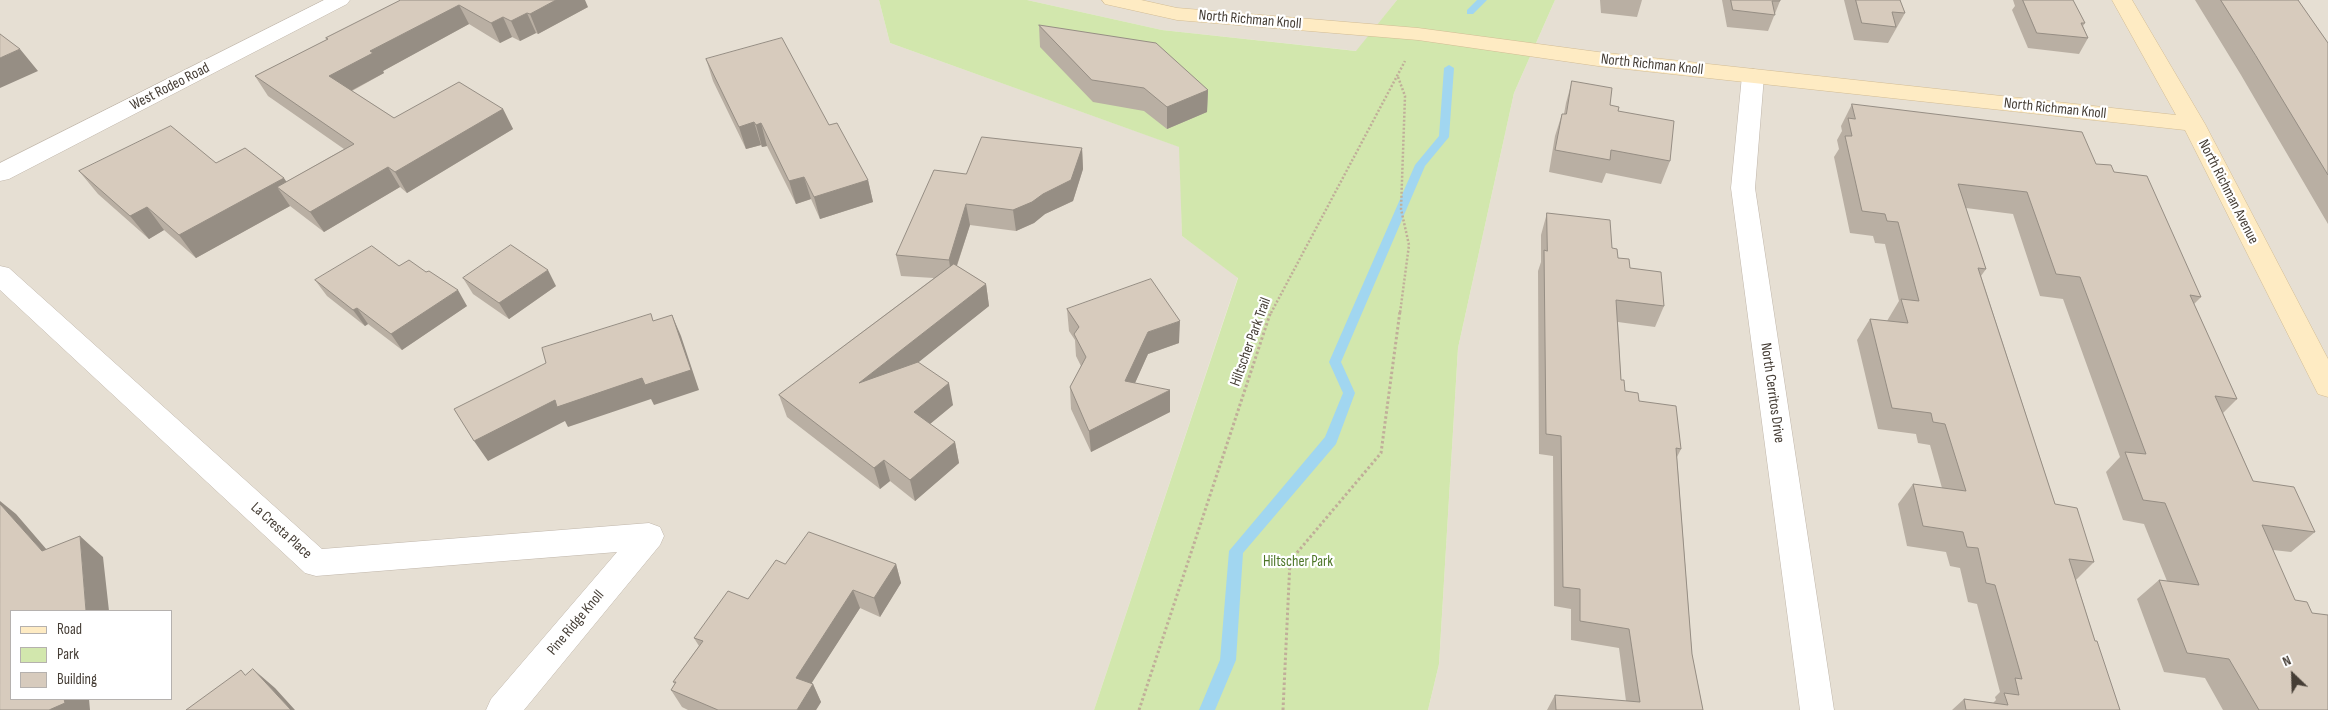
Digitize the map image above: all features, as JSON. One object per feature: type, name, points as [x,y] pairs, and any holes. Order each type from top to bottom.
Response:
[{"type":"street","name":"West Rodeo Road","points":[[0,173],[340,0]]},
{"type":"street","name":"North Richman Knoll","points":[[1112,0],[1177,14],[1418,34],[1598,59],[2193,124]]},
{"type":"street","name":"North Richman Avenue","points":[[2122,0],[2193,124],[2328,386]]},
{"type":"street","name":"North Cerritos Drive","points":[[1753,76],[1743,188],[1817,710]]},
{"type":"street","name":"La Cresta Place","points":[[0,275],[316,563],[649,536]]},
{"type":"street","name":"Pine Ridge Knoll","points":[[503,710],[649,536]]},
{"type":"path","name":"Hiltscher Park Trail","points":[[1138,710],[1270,314],[1398,77],[1418,34]]},
{"type":"path","points":[[1283,710],[1290,561],[1381,453],[1409,245],[1401,209],[1405,96],[1398,77]]},
{"type":"shaded area","points":[[0,0],[879,0],[890,43],[1180,147],[1182,236],[1238,277],[1094,710],[0,710]]},
{"type":"shaded area","points":[[1027,0],[1397,0],[1357,51],[1162,30]]},
{"type":"shaded area","points":[[1555,0],[2328,0],[2328,710],[1428,710],[1439,664],[1458,348],[1514,93]]},
{"type":"green space","name":"Hiltscher Park","points":[[879,0],[1027,0],[1162,30],[1356,51],[1397,0],[1555,0],[1514,93],[1458,348],[1439,664],[1428,710],[1094,710],[1238,278],[1182,236],[1179,147],[890,43]]},
{"type":"building","points":[[401,0],[556,0],[530,14],[527,13],[511,21],[503,17],[491,23],[459,5],[370,51],[373,53],[329,76],[394,118],[459,82],[503,109],[395,172],[388,167],[310,212],[277,187],[354,144],[255,76]]},
{"type":"building","points":[[1731,0],[1780,1],[1772,1],[1775,15],[1733,10]]},
{"type":"building","points":[[1856,0],[1900,0],[1905,13],[1892,12],[1896,27],[1862,23]]},
{"type":"building","points":[[2023,0],[2073,0],[2085,23],[2081,23],[2088,38],[2037,33]]},
{"type":"building","points":[[2221,0],[2298,0],[2328,43],[2328,175],[2256,56]]},
{"type":"building","points":[[1039,25],[1156,43],[1208,90],[1167,107],[1144,88],[1092,80]]},
{"type":"building","points":[[0,34],[20,49],[0,58]]},
{"type":"building","points":[[782,38],[829,125],[837,123],[868,180],[814,197],[804,177],[789,181],[761,123],[756,125],[754,122],[739,127],[706,59]]},
{"type":"building","points":[[1572,81],[1612,88],[1610,105],[1619,107],[1618,111],[1674,121],[1670,161],[1611,150],[1610,160],[1555,150],[1562,114],[1566,114]]},
{"type":"building","points":[[1852,104],[2082,132],[2096,164],[2111,165],[2114,172],[2147,176],[2201,297],[2190,295],[2237,399],[2215,396],[2253,481],[2294,487],[2315,532],[2262,525],[2295,600],[2307,602],[2312,613],[2328,615],[2328,710],[2259,710],[2229,659],[2187,653],[2159,580],[2199,585],[2165,503],[2143,500],[2125,452],[2146,454],[2080,277],[2056,274],[2027,192],[1958,184],[1986,269],[1978,268],[2055,504],[2077,508],[2094,562],[2069,559],[2095,641],[2097,641],[2120,710],[1966,710],[1964,699],[2008,705],[2004,693],[2019,695],[2015,678],[2022,679],[1995,585],[1986,583],[1978,548],[1967,547],[1963,532],[1923,526],[1913,484],[1966,491],[1945,424],[1933,422],[1931,413],[1892,408],[1870,319],[1908,323],[1901,299],[1919,301],[1898,222],[1887,221],[1885,214],[1862,211],[1845,136],[1852,136],[1848,118],[1855,119]]},
{"type":"building","points":[[171,126],[216,163],[245,148],[284,178],[179,235],[147,207],[130,216],[79,171]]},
{"type":"building","points":[[982,137],[1082,148],[1071,180],[1043,194],[1032,202],[1013,210],[966,204],[949,260],[896,255],[934,170],[966,174]]},
{"type":"building","points":[[1547,213],[1610,220],[1612,248],[1617,249],[1618,258],[1629,259],[1630,268],[1661,272],[1664,306],[1616,300],[1621,380],[1624,380],[1625,391],[1638,393],[1639,401],[1676,406],[1681,449],[1676,448],[1692,654],[1703,710],[1556,710],[1555,695],[1640,702],[1629,629],[1580,621],[1580,589],[1563,587],[1561,436],[1546,434],[1544,250],[1547,251]]},
{"type":"building","points":[[511,245],[548,270],[499,303],[463,278]]},
{"type":"building","points":[[372,246],[399,266],[409,260],[458,290],[391,334],[357,308],[353,310],[315,280]]},
{"type":"building","points":[[954,264],[986,284],[859,383],[918,362],[949,383],[914,412],[955,442],[910,480],[884,460],[874,468],[779,395]]},
{"type":"building","points":[[1151,279],[1180,321],[1148,332],[1125,381],[1170,390],[1089,431],[1070,387],[1086,357],[1074,334],[1079,327],[1067,309]]},
{"type":"building","points":[[651,314],[653,321],[672,315],[691,370],[645,385],[642,378],[557,407],[555,400],[474,441],[454,409],[546,363],[542,348]]},
{"type":"building","points":[[0,504],[42,551],[80,536],[86,610],[10,610],[10,700],[64,700],[65,703],[49,710],[0,710]]},
{"type":"building","points":[[809,532],[896,564],[874,598],[853,590],[796,678],[813,684],[797,710],[718,710],[671,690],[676,682],[673,682],[703,641],[694,638],[728,591],[748,599],[776,560],[785,564]]},
{"type":"building","points":[[253,669],[291,710],[186,710],[241,670],[245,675]]},
{"type":"waterway","points":[[1470,12],[1482,0]]},
{"type":"waterway","points":[[1207,710],[1228,660],[1236,551],[1331,440],[1349,393],[1335,362],[1420,165],[1444,137],[1449,68]]}]
